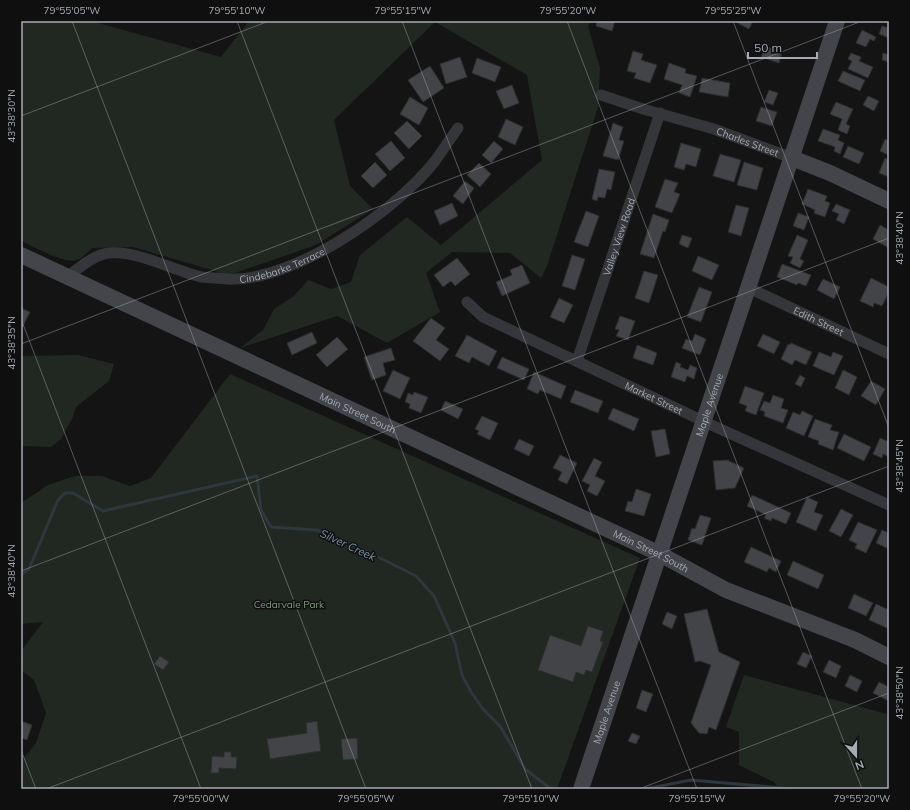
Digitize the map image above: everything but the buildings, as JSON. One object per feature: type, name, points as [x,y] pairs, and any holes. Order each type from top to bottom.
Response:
[{"type":"main road","name":"Maple Avenue","points":[[581,789],[702,421],[749,288],[837,21]]},
{"type":"main road","name":"Charles Street","points":[[792,158],[830,173],[889,201]]},
{"type":"main road","name":"Main Street South","points":[[21,255],[658,553],[694,574],[709,576],[743,588],[768,606],[783,610],[855,640],[889,657]]},
{"type":"street","name":"Charles Street","points":[[601,95],[643,109],[714,129],[792,158]]},
{"type":"street","name":"Valley View Road","points":[[577,360],[660,113]]},
{"type":"street","name":"Cindebarke Terrace","points":[[67,277],[93,258],[109,253],[135,256],[203,277],[229,279],[258,276],[286,267],[318,254],[365,224],[398,199],[435,161],[458,128]]},
{"type":"street","name":"Edith Street","points":[[749,288],[889,354]]},
{"type":"street","name":"Market Street","points":[[467,302],[483,317],[577,360],[702,421],[889,505]]},
{"type":"green space","points":[[21,21],[91,21],[221,57],[249,21],[590,21],[588,26],[600,68],[598,107],[547,266],[541,278],[510,253],[452,252],[426,273],[440,312],[387,343],[337,316],[240,348],[263,330],[274,309],[294,296],[308,280],[331,289],[351,282],[360,255],[407,217],[441,245],[542,160],[527,75],[435,22],[334,120],[350,186],[373,209],[316,245],[229,275],[133,247],[92,248],[81,258],[72,261],[58,258],[21,241]]},
{"type":"green space","points":[[78,355],[114,364],[109,381],[76,407],[73,417],[61,439],[51,447],[21,446],[21,356]]},
{"type":"green space","name":"Cedarvale Park","points":[[230,374],[640,558],[557,789],[21,789],[21,762],[36,743],[46,713],[34,680],[21,670],[21,651],[43,622],[21,624],[21,503],[48,485],[75,476],[102,476],[130,486],[151,478]]},
{"type":"green space","points":[[744,675],[887,714],[889,723],[889,789],[779,789],[774,782],[739,765],[739,732],[726,727]]},
{"type":"waterway","name":"Silver Creek","points":[[21,575],[29,569],[58,500],[65,493],[73,493],[103,511],[257,476],[261,510],[271,527],[317,530],[368,552],[416,576],[434,596],[455,643],[462,675],[471,692],[483,709],[500,726],[525,769],[551,789]]},
{"type":"waterway","name":"Silver Creek","points":[[645,789],[691,780],[794,789]]}]
